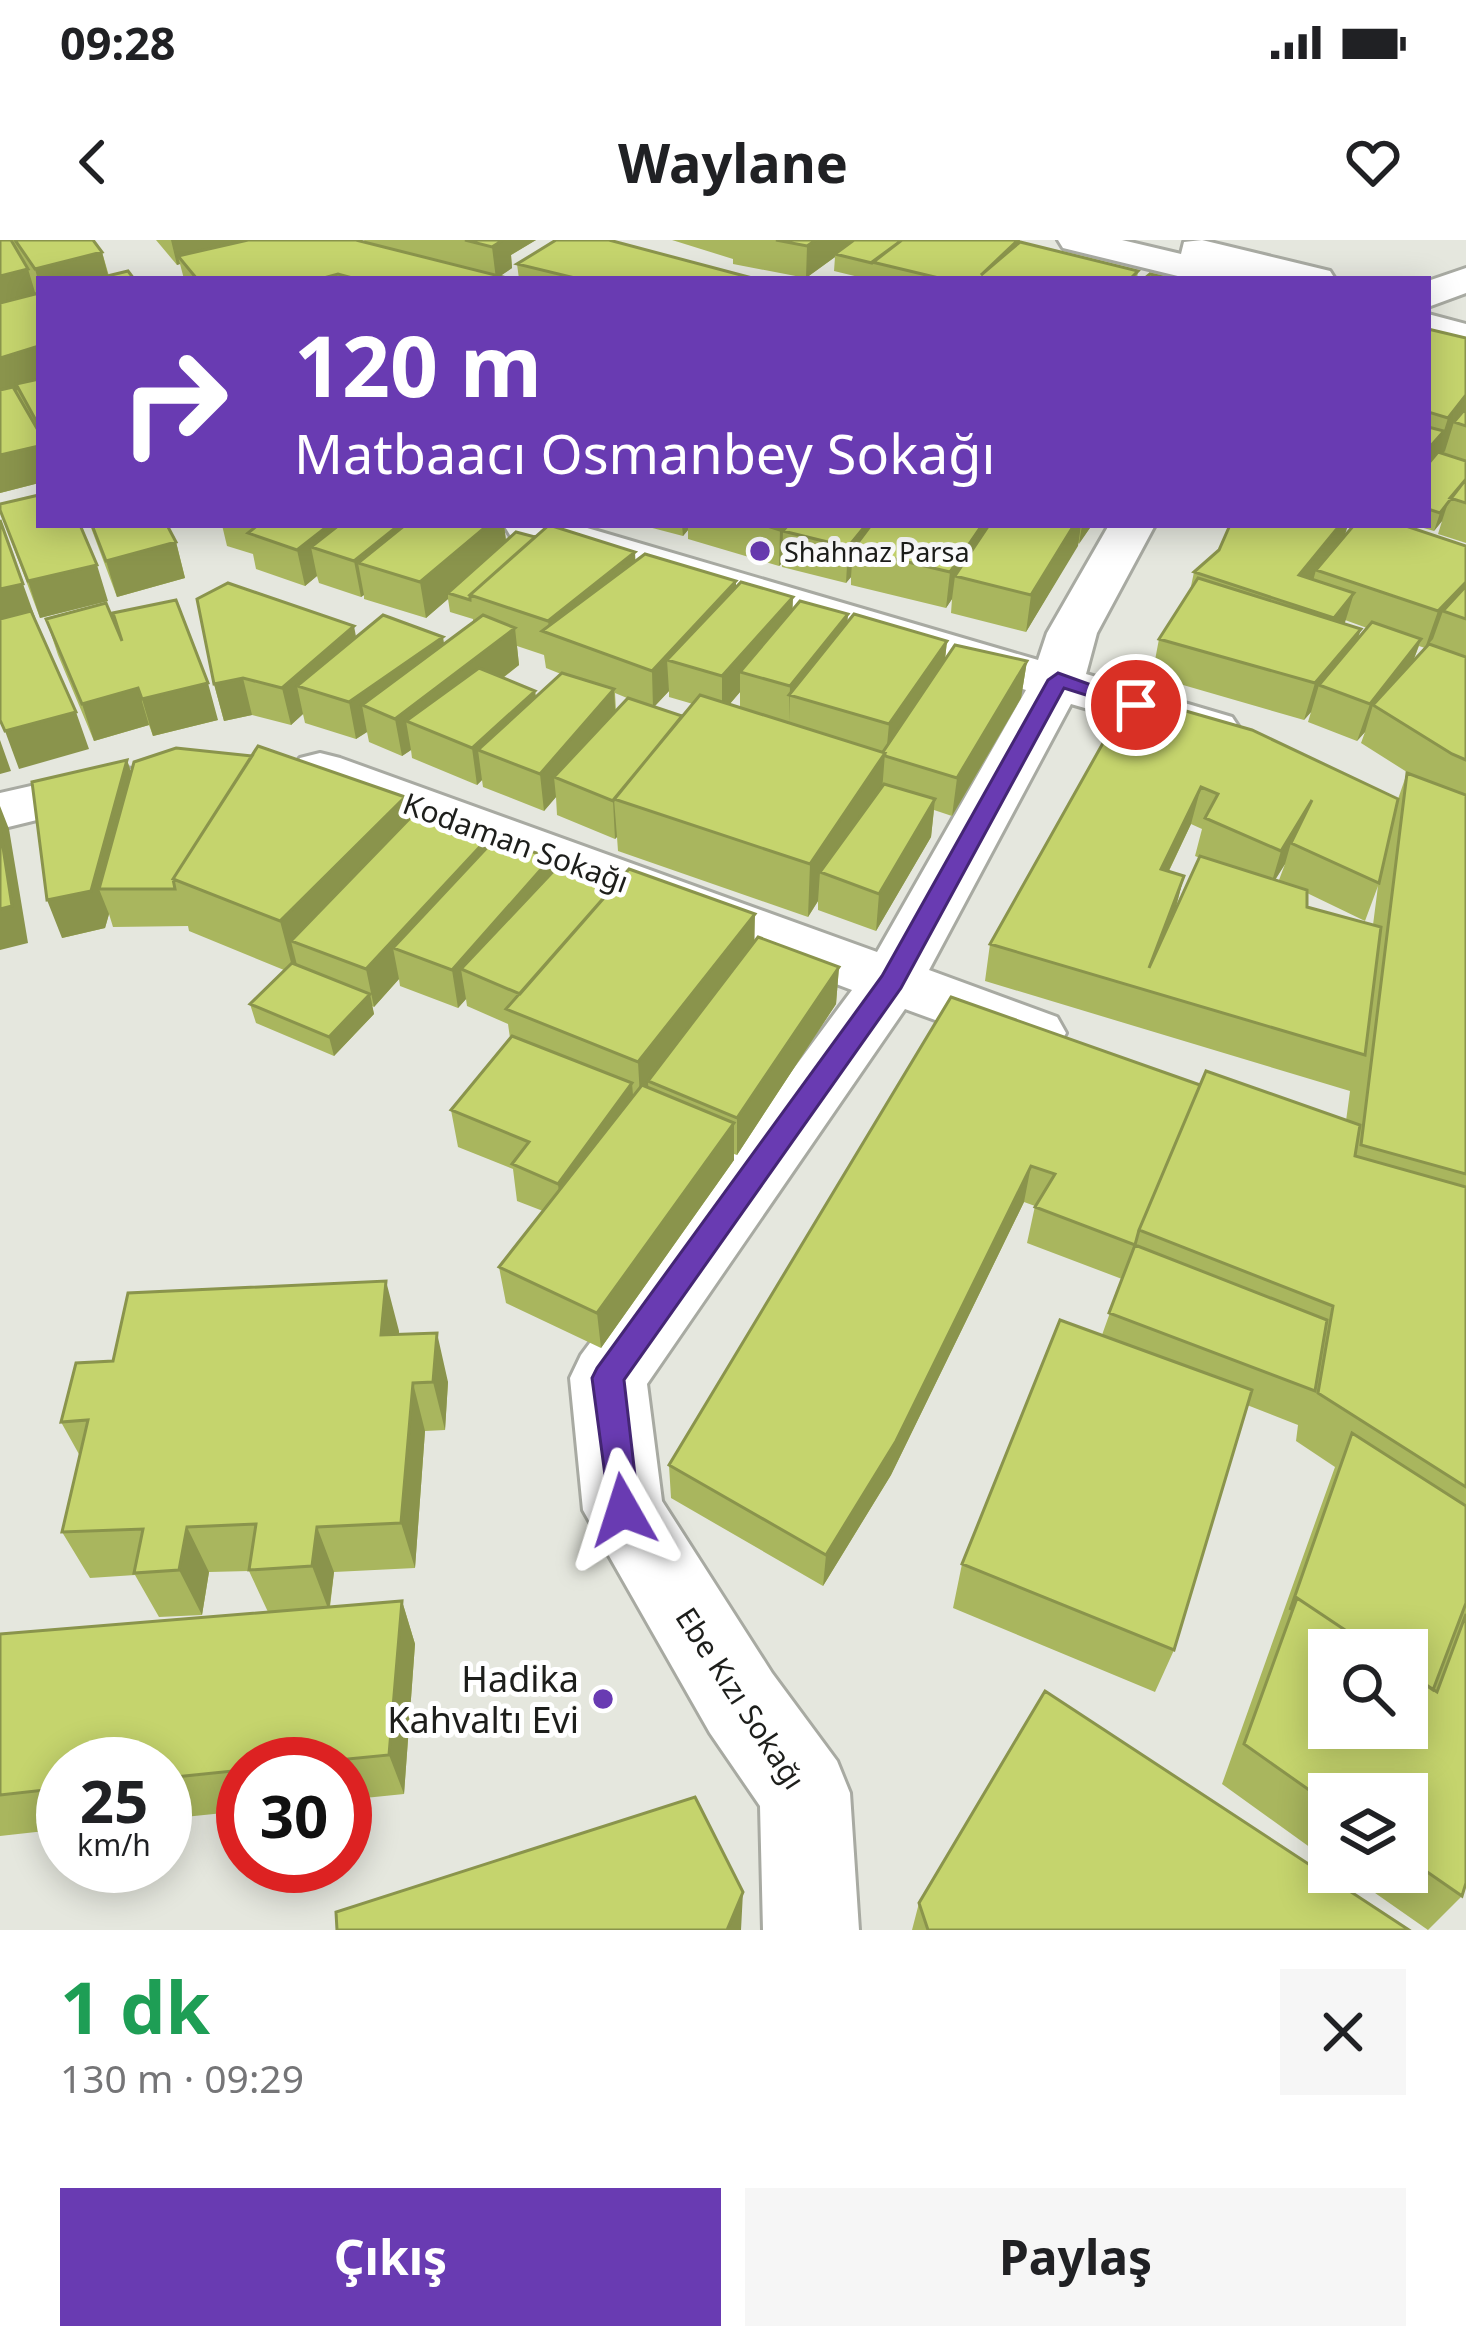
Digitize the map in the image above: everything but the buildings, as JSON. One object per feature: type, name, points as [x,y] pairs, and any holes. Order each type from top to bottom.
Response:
[{"type":"street","points":[[1076,240],[1225,276]]},
{"type":"street","points":[[1156,240],[1304,276]]},
{"type":"street","points":[[1431,294],[1466,279]]},
{"type":"street","points":[[1431,307],[1466,316]]},
{"type":"street","points":[[1431,327],[1466,336]]},
{"type":"street","points":[[537,528],[1058,680],[1249,741]]},
{"type":"street","name":"Ebe Kızı Sokağı","points":[[811,1930],[805,1793],[741,1703],[623,1510],[608,1378],[892,982],[1058,680],[1072,633],[1130,528]]},
{"type":"street","name":"Ebe Kızı Sokağı","points":[[1058,680],[1100,641],[1163,528]]},
{"type":"street","name":"Kodaman Sokağı","points":[[260,761],[301,762],[1091,1053]]},
{"type":"street","points":[[0,811],[175,770]]},
{"type":"place","name":"Shahnaz Parsa","points":[[760,551]]},
{"type":"place","name":"Hadika Kahvaltı Evi","points":[[603,1699]]},
{"type":"route","points":[[623,1510],[608,1378],[892,982],[1058,680],[1136,705]]}]
